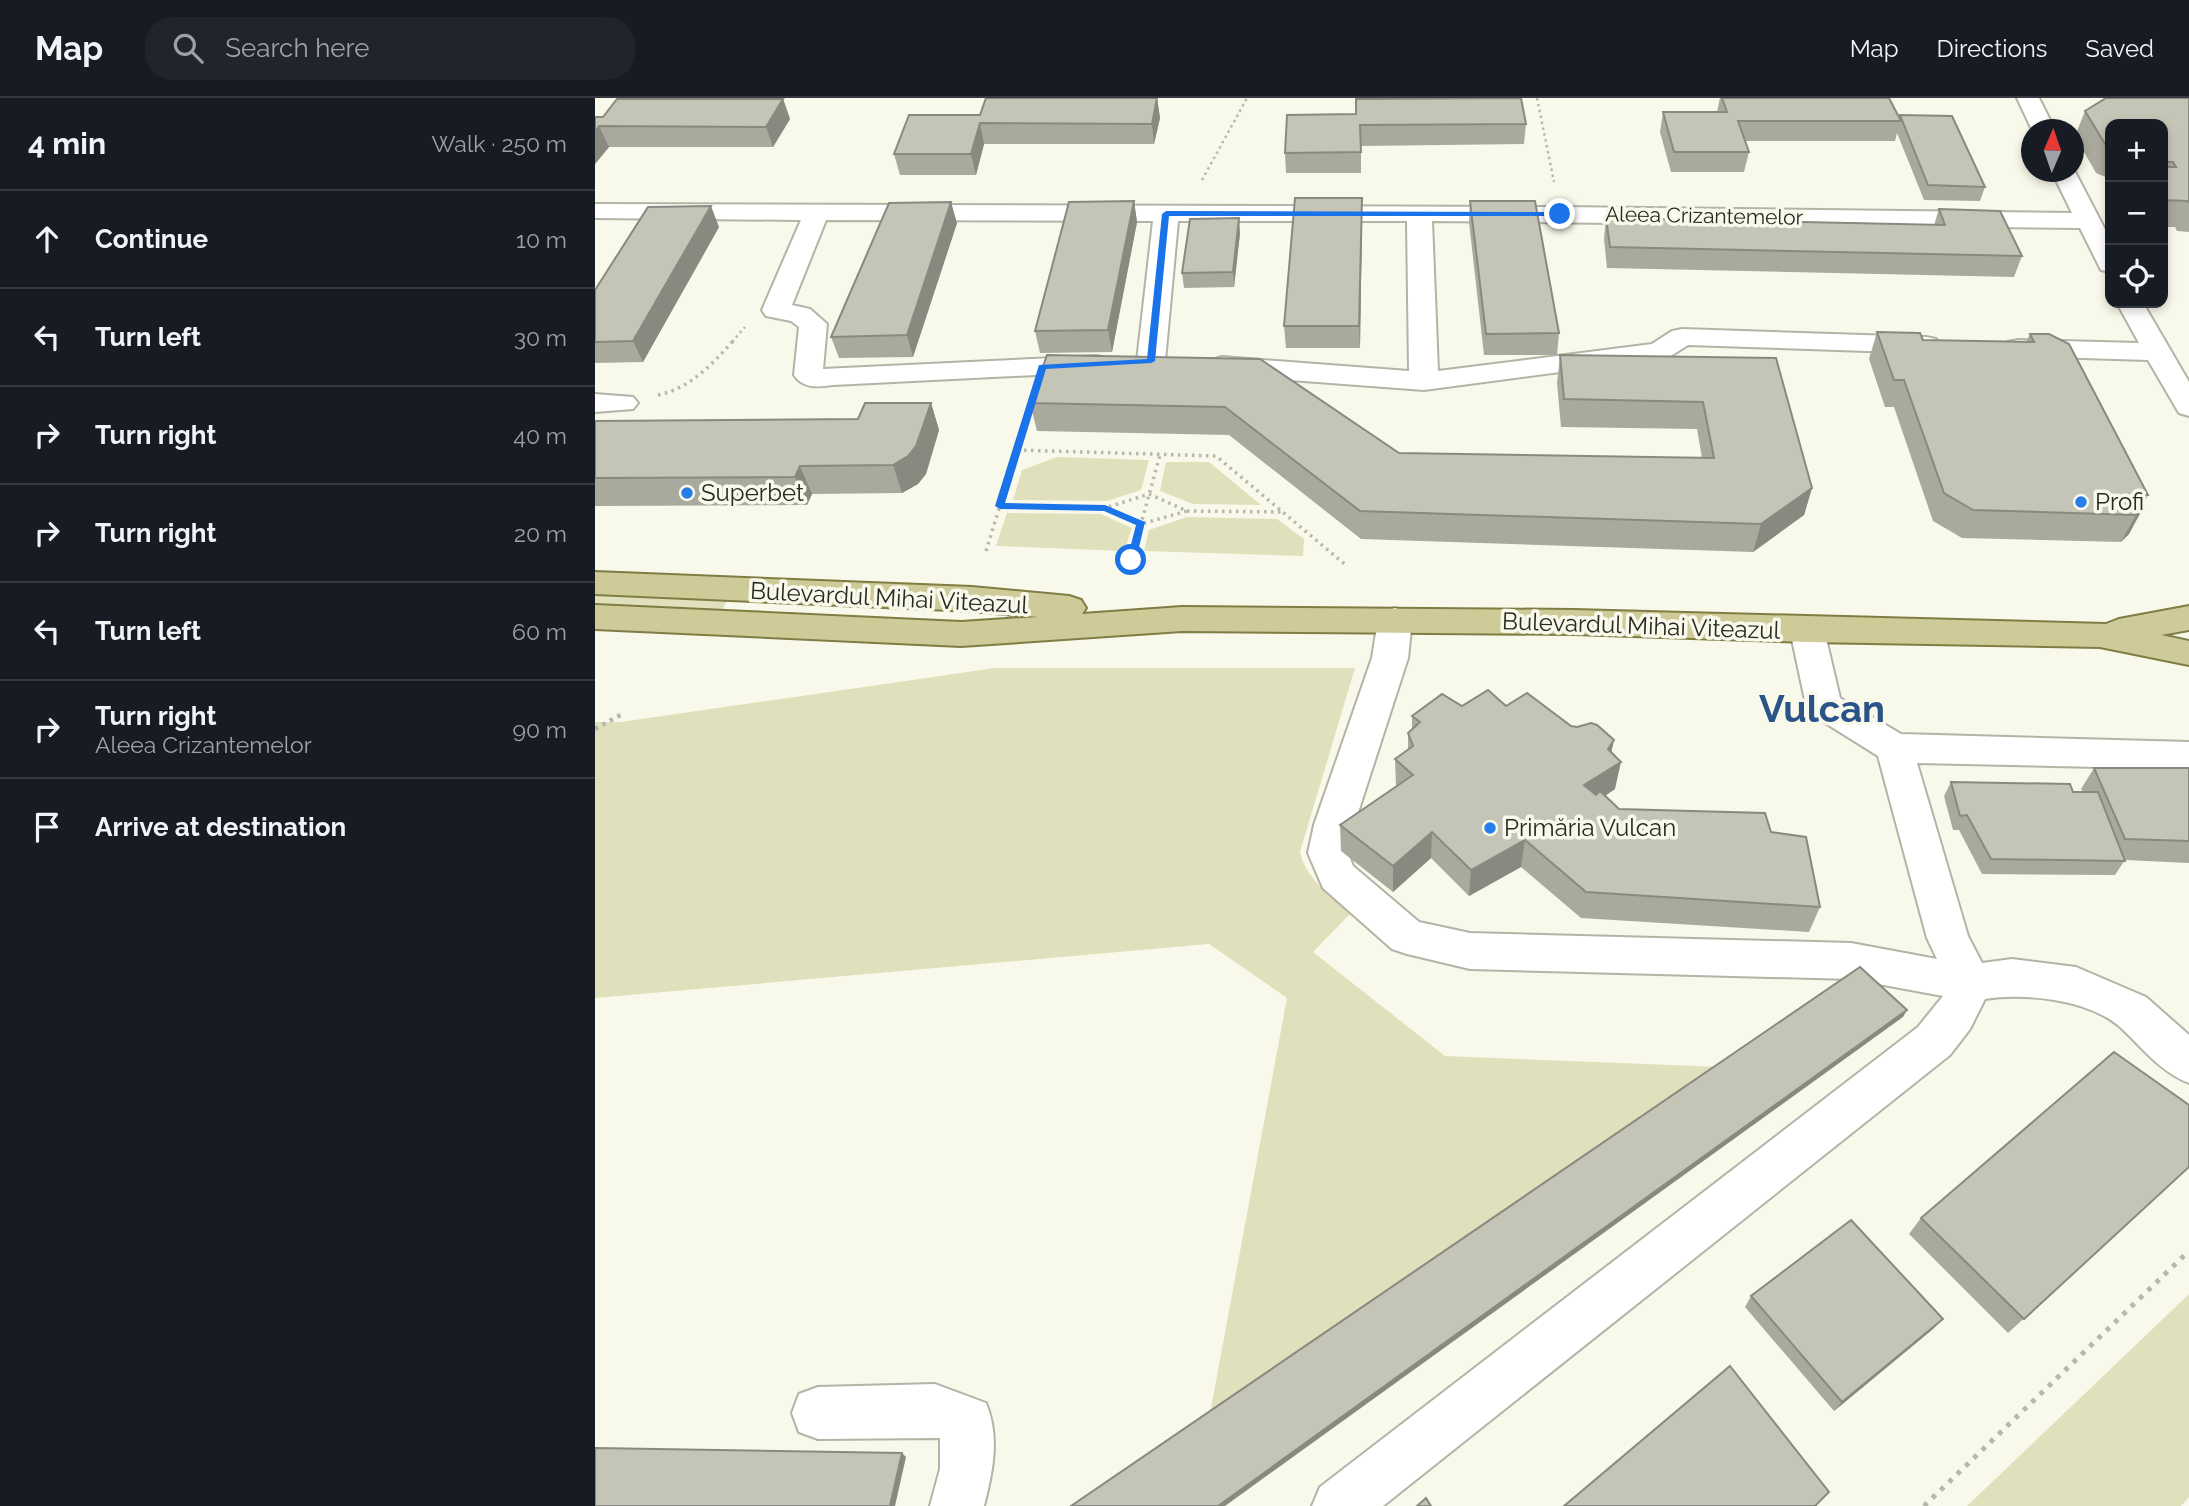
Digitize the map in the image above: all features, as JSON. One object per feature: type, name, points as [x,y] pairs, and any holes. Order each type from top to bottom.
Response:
[{"type":"main road","name":"Bulevardul Mihai Viteazul","points":[[595,583],[972,599],[1182,619]]},
{"type":"main road","name":"Bulevardul Mihai Viteazul","points":[[595,617],[961,634],[1182,619],[1574,622],[1807,630],[2100,635],[2189,653]]},
{"type":"main road","name":"Bulevardul Mihai Viteazul","points":[[2100,635],[2189,618]]},
{"type":"street","points":[[2028,98],[2038,119]]},
{"type":"street","points":[[2069,182],[2105,254]]},
{"type":"street","name":"Aleea Crizantemelor","points":[[595,211],[1560,214],[2088,221]]},
{"type":"street","points":[[817,213],[776,310],[800,315],[813,324],[809,375],[817,379],[832,376],[1174,362],[1424,381],[1659,351],[1682,337],[1947,345]]},
{"type":"street","points":[[1166,214],[1174,362]]},
{"type":"street","points":[[1419,214],[1424,381]]},
{"type":"street","points":[[2133,308],[2189,407]]},
{"type":"street","points":[[1989,347],[2156,352]]},
{"type":"street","points":[[1395,620],[1390,658],[1334,825],[1328,853],[1337,876],[1407,937],[1470,951],[1851,961],[1971,983],[2012,977],[2076,985],[2131,1010],[2189,1063]]},
{"type":"street","points":[[1807,630],[1824,705],[1894,748],[2185,755]]},
{"type":"street","points":[[1894,748],[1948,938],[1971,983]]},
{"type":"street","points":[[1339,1506],[1934,1041],[1955,1016],[1971,983]]},
{"type":"street","points":[[818,1413],[935,1410],[967,1422],[967,1469],[957,1506]]},
{"type":"path","points":[[1166,214],[1202,180],[1247,98]]},
{"type":"path","points":[[1537,98],[1560,214]]},
{"type":"path","points":[[609,403],[672,392],[705,372],[742,328],[776,310]]},
{"type":"path","points":[[986,551],[1042,367]]},
{"type":"path","points":[[1017,450],[1216,456],[1347,566]]},
{"type":"path","points":[[1131,560],[1160,456]]},
{"type":"path","points":[[1000,506],[1105,508],[1149,494],[1187,510]]},
{"type":"path","points":[[1105,508],[1141,524],[1187,510],[1282,512]]},
{"type":"path","points":[[595,729],[624,713]]},
{"type":"path","points":[[1924,1506],[2189,1251]]},
{"type":"green space","points":[[1057,457],[1149,460],[1141,490],[1107,501],[1013,500],[1022,470]]},
{"type":"green space","points":[[1166,462],[1209,462],[1261,505],[1193,504],[1160,491]]},
{"type":"green space","points":[[1007,513],[1101,514],[1132,528],[1124,551],[996,546]]},
{"type":"green space","points":[[1187,517],[1277,519],[1304,539],[1303,556],[1144,551],[1149,530]]},
{"type":"green space","points":[[595,594],[727,601],[721,612],[595,605]]},
{"type":"green space","points":[[995,668],[1355,668],[1300,852],[1313,879],[1351,913],[1313,952],[1445,1056],[1722,1067],[1209,1419],[1287,998],[1209,944],[595,998],[595,722],[621,722]]},
{"type":"green space","points":[[2189,1294],[2189,1497],[2181,1506],[1967,1506]]},
{"type":"building","points":[[986,98],[1157,98],[1152,124],[980,123],[971,154],[894,154],[909,115],[980,115]]},
{"type":"building","points":[[1521,98],[1526,124],[1360,125],[1361,152],[1285,153],[1287,115],[1356,114],[1356,99]]},
{"type":"building","points":[[1722,98],[1889,98],[1901,121],[1738,121],[1749,152],[1674,152],[1663,112],[1727,112]]},
{"type":"building","points":[[2106,98],[2189,98],[2189,203],[2168,200],[2168,167],[2176,167],[2173,162],[2168,162],[2168,119],[2105,119],[2105,144],[2085,111]]},
{"type":"building","points":[[617,99],[783,99],[766,127],[599,126],[595,132],[595,117],[603,117]]},
{"type":"building","points":[[1900,115],[1952,116],[1985,187],[1928,185]]},
{"type":"building","points":[[1295,198],[1362,198],[1359,326],[1284,326]]},
{"type":"building","points":[[1134,201],[1108,330],[1035,331],[1069,202]]},
{"type":"building","points":[[1470,201],[1535,201],[1559,333],[1486,334]]},
{"type":"building","points":[[951,202],[907,335],[831,337],[889,203]]},
{"type":"building","points":[[711,206],[633,341],[595,342],[595,290],[648,207]]},
{"type":"building","points":[[1939,209],[2000,211],[2022,256],[1610,247],[1606,218],[1945,225]]},
{"type":"building","points":[[1239,218],[1233,272],[1182,273],[1190,219]]},
{"type":"building","points":[[1877,332],[1920,333],[1923,340],[2034,342],[2030,334],[2049,334],[2069,344],[2148,495],[2138,495],[2144,506],[2136,515],[1973,510],[1944,493],[1904,380],[1894,380]]},
{"type":"building","points":[[1047,355],[1260,359],[1399,453],[1714,458],[1703,402],[1564,399],[1560,355],[1776,358],[1812,488],[1761,524],[1360,511],[1225,407],[1030,403]]},
{"type":"building","points":[[865,403],[931,403],[916,446],[908,456],[893,465],[800,466],[795,477],[595,478],[595,421],[858,419]]},
{"type":"building","name":"Primăria Vulcan","points":[[1488,690],[1506,706],[1527,693],[1571,726],[1591,723],[1614,740],[1608,749],[1621,762],[1584,785],[1596,795],[1600,791],[1619,809],[1765,813],[1771,832],[1806,837],[1820,907],[1586,892],[1525,840],[1471,870],[1432,832],[1393,866],[1340,825],[1413,775],[1395,759],[1413,746],[1408,733],[1420,722],[1412,716],[1442,694],[1462,706]]},
{"type":"building","points":[[2094,768],[2189,768],[2189,841],[2125,839]]},
{"type":"building","points":[[1951,782],[2070,784],[2073,792],[2098,792],[2125,861],[1991,859],[1967,815],[1960,816]]},
{"type":"building","points":[[1860,967],[1907,1010],[1218,1506],[1071,1506]]},
{"type":"building","points":[[2114,1052],[2189,1105],[2189,1167],[2024,1319],[1921,1218]]},
{"type":"building","points":[[1851,1220],[1943,1319],[1842,1402],[1751,1296]]},
{"type":"building","points":[[1730,1366],[1829,1492],[1815,1506],[1564,1506]]},
{"type":"building","points":[[595,1448],[902,1453],[890,1506],[595,1506]]},
{"type":"building","points":[[1426,1498],[1431,1506],[1417,1506]]},
{"type":"place","name":"Superbet","points":[[687,493]]},
{"type":"place","name":"Profi","points":[[2081,502]]},
{"type":"place","name":"Primăria Vulcan","points":[[1490,828]]},
{"type":"district","name":"Vulcan","points":[[1822,709]]},
{"type":"route","points":[[1131,560],[1141,524],[1105,508],[1000,506],[1042,367],[1151,361],[1166,214],[1560,214]]}]
